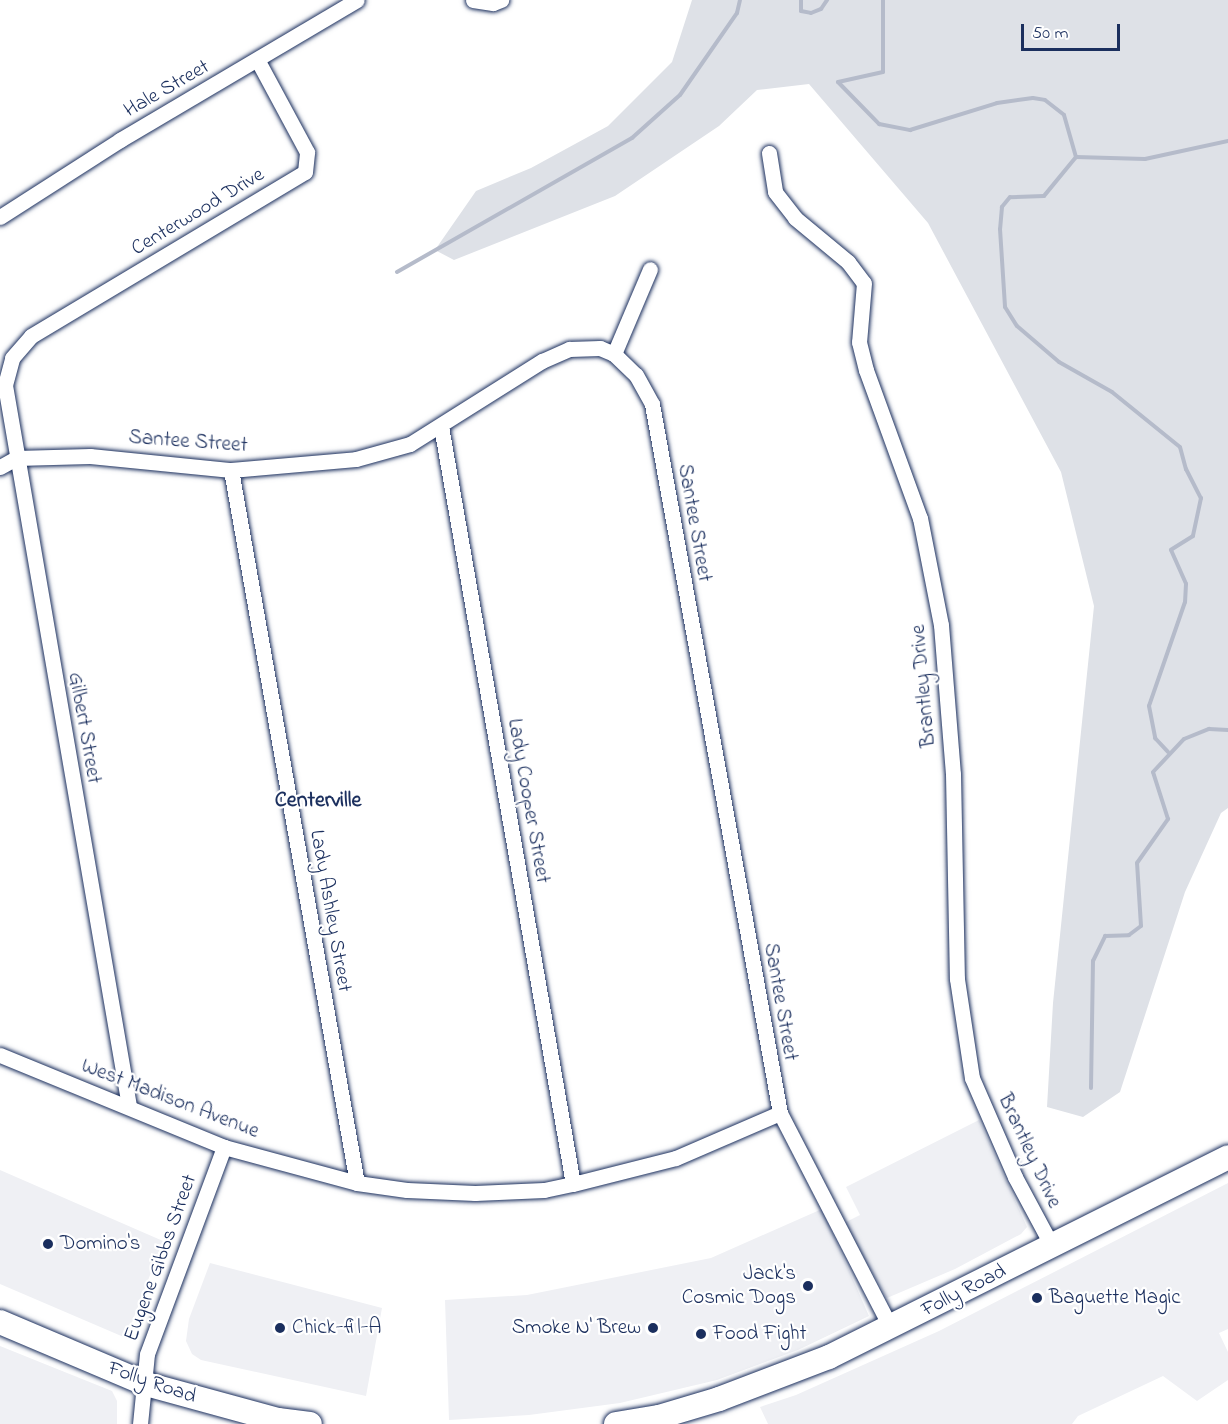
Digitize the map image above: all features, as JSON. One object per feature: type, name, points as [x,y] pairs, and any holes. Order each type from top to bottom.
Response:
[{"type":"main road","name":"Folly Road","points":[[616,1424],[689,1415],[761,1385],[891,1328],[1228,1157]]},
{"type":"main road","name":"Folly Road","points":[[0,1322],[146,1384],[278,1420],[310,1424]]},
{"type":"street","name":"Hale Street","points":[[0,217],[120,140],[258,61],[357,0]]},
{"type":"street","points":[[473,0],[493,3],[501,0]]},
{"type":"street","name":"Centerwood Drive","points":[[12,358],[31,336],[305,172],[307,152],[258,61]]},
{"type":"street","name":"Brantley Drive","points":[[769,153],[775,192],[795,218],[848,262],[864,283],[859,342],[866,370],[920,518],[941,625],[953,774],[957,979],[972,1078],[1015,1177],[1052,1246]]},
{"type":"street","points":[[614,354],[650,268]]},
{"type":"street","name":"Santee Street","points":[[0,467],[16,458],[90,456],[231,470],[338,462],[386,454],[441,426],[542,361],[569,349],[600,348],[614,354],[636,375],[652,404],[780,1113],[891,1328]]},
{"type":"street","name":"Gilbert Street","points":[[12,358],[5,384],[16,458],[129,1106]]},
{"type":"street","name":"Lady Cooper Street","points":[[441,426],[573,1184]]},
{"type":"street","name":"Lady Ashley Street","points":[[231,470],[357,1183]]},
{"type":"street","name":"West Madison Avenue","points":[[0,1054],[224,1147],[357,1183],[475,1193],[544,1190],[676,1158],[780,1113]]},
{"type":"street","name":"Eugene Gibbs Street","points":[[140,1424],[146,1384],[147,1354],[224,1147]]},
{"type":"shaded area","points":[[692,0],[1228,0],[1228,808],[1221,813],[1185,892],[1120,1092],[1083,1117],[1047,1107],[1053,1003],[1094,606],[1061,472],[928,223],[809,84],[757,90],[719,126],[615,196],[454,260],[435,250],[476,191],[531,168],[608,126],[672,62]]},
{"type":"shaded area","points":[[979,1120],[1027,1227],[1021,1234],[955,1269],[887,1298],[844,1223],[860,1215],[846,1187]]},
{"type":"shaded area","points":[[0,1170],[163,1241],[126,1338],[0,1284]]},
{"type":"shaded area","points":[[1228,1183],[1228,1329],[1219,1333],[1228,1352],[1228,1380],[1197,1401],[1163,1376],[1078,1416],[1072,1424],[768,1424],[760,1407],[796,1395],[939,1331]]},
{"type":"shaded area","points":[[822,1209],[869,1316],[798,1350],[717,1380],[620,1403],[529,1415],[449,1420],[445,1300],[527,1295],[711,1258]]},
{"type":"shaded area","points":[[210,1263],[382,1308],[366,1396],[201,1360],[192,1354],[186,1341],[189,1319]]},
{"type":"shaded area","points":[[0,1346],[112,1391],[117,1401],[117,1424],[0,1424]]},
{"type":"waterway","points":[[397,272],[632,138],[680,95],[737,13],[740,0]]},
{"type":"waterway","points":[[801,0],[801,11],[811,13],[821,9],[827,0]]},
{"type":"waterway","points":[[883,0],[883,72],[838,82],[879,124],[910,130],[997,103],[1033,98],[1045,100],[1064,115],[1076,157]]},
{"type":"waterway","points":[[1076,157],[1145,159],[1228,141]]},
{"type":"waterway","points":[[1076,157],[1044,196],[1010,197],[1002,207],[1000,229],[1005,307],[1017,326],[1059,362],[1112,392],[1180,447],[1186,469],[1201,498],[1193,536],[1171,550],[1186,584],[1185,602],[1149,706],[1155,738],[1168,752]]},
{"type":"waterway","points":[[1091,1088],[1093,961],[1105,936],[1129,935],[1141,926],[1137,863],[1168,819],[1153,772],[1184,739],[1209,729],[1228,730]]},
{"type":"place","name":"Domino's","points":[[48,1244]]},
{"type":"place","name":"Jack's Cosmic Dogs","points":[[808,1286]]},
{"type":"place","name":"Baguette Magic","points":[[1037,1298]]},
{"type":"place","name":"Chick-fil-A","points":[[280,1328]]},
{"type":"place","name":"Smoke N' Brew","points":[[653,1328]]},
{"type":"place","name":"Food Fight","points":[[701,1334]]},
{"type":"district","name":"Centerville","points":[[318,802]]}]
